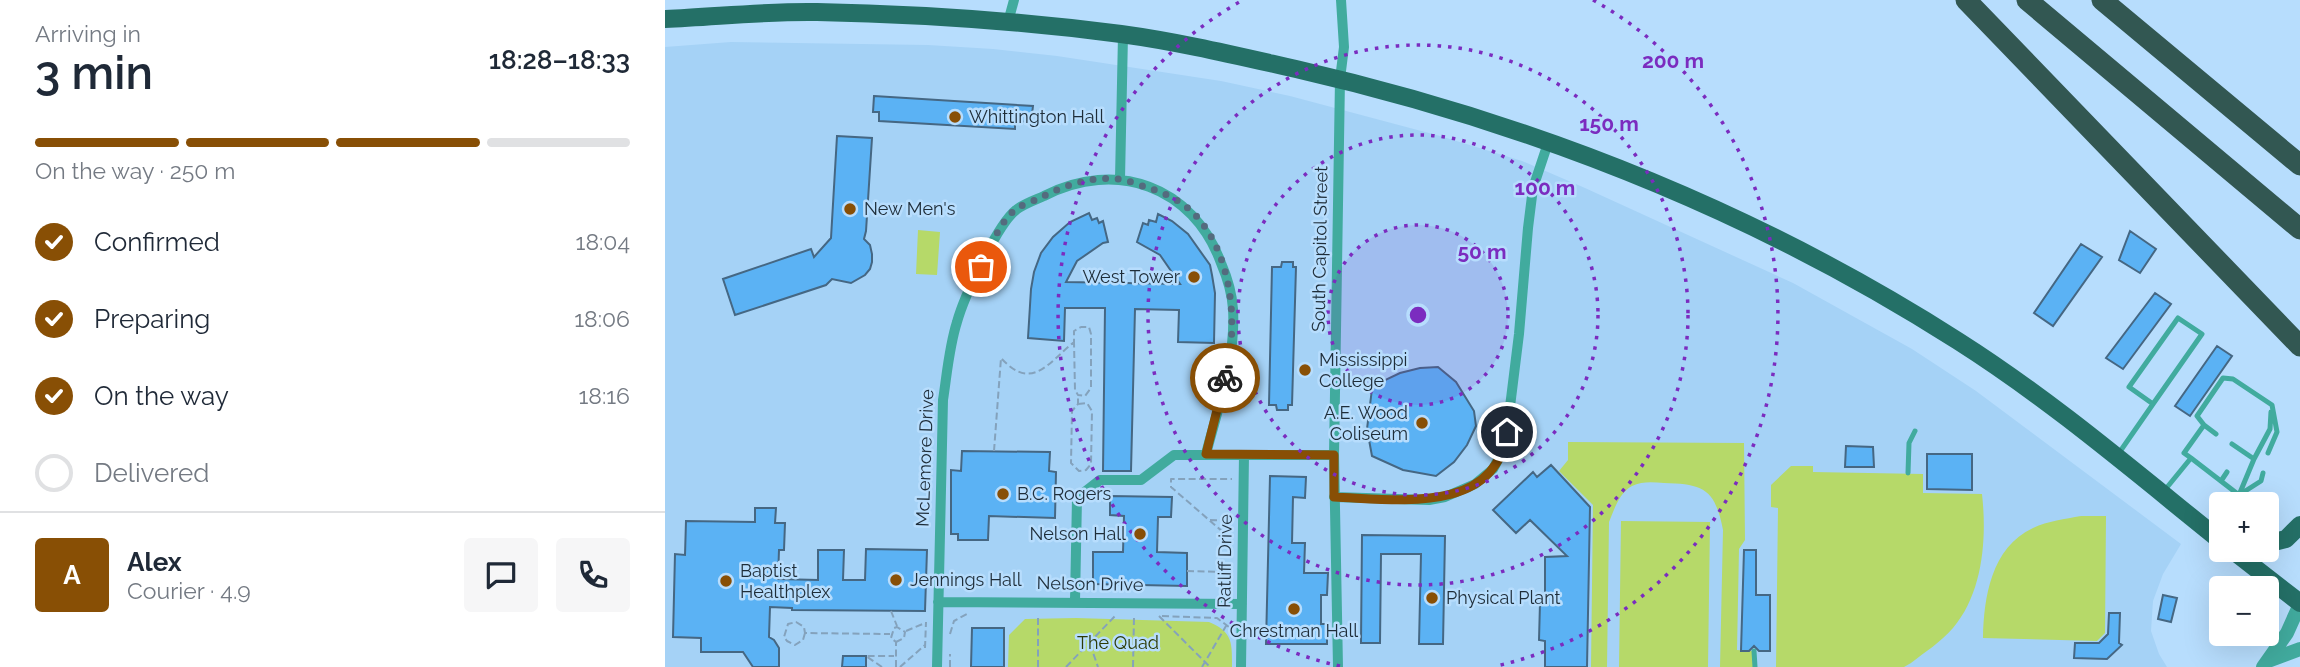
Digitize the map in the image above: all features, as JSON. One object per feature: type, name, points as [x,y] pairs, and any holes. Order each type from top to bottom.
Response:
[{"type":"highway","points":[[1966,0],[2300,346]]},
{"type":"highway","points":[[2027,0],[2300,229]]},
{"type":"highway","points":[[2102,0],[2300,165]]},
{"type":"main road","points":[[665,19],[814,6],[1123,34],[1219,51],[1340,79],[1454,109],[1549,140],[1685,195],[1775,237],[1864,284],[1960,342],[2118,456],[2209,529]]},
{"type":"main road","points":[[2279,541],[2286,539],[2300,525]]},
{"type":"main road","points":[[2247,562],[2300,604]]},
{"type":"street","points":[[1008,22],[1014,0]]},
{"type":"street","name":"South Capitol Street","points":[[1338,667],[1334,455],[1340,79],[1343,47],[1341,0]]},
{"type":"street","points":[[1123,34],[1120,179],[1153,189],[1184,205],[1202,224],[1216,248],[1233,306],[1233,338],[1229,363],[1206,454]]},
{"type":"street","points":[[1334,497],[1429,500],[1445,497],[1475,484],[1493,469],[1505,447],[1519,334],[1528,228],[1534,188],[1549,140]]},
{"type":"street","name":"McLemore Drive","points":[[937,667],[943,400],[957,321],[991,245],[1005,222],[1017,209],[1077,183],[1120,179]]},
{"type":"street","points":[[1075,601],[1077,498],[1100,480],[1141,480],[1174,455],[1334,455]]},
{"type":"street","name":"Ratliff Drive","points":[[1241,667],[1244,455]]},
{"type":"street","name":"Nelson Drive","points":[[938,602],[1242,604]]},
{"type":"street","points":[[2266,664],[2287,633],[2300,604]]},
{"type":"street","points":[[2266,664],[2300,649]]},
{"type":"lane","points":[[2118,456],[2202,334],[2178,318],[2129,387],[2153,404]]},
{"type":"lane","points":[[2208,439],[2215,433],[2197,416],[2223,378],[2233,379],[2272,405],[2277,432],[2268,453]]},
{"type":"lane","points":[[2240,492],[2270,429],[2272,405]]},
{"type":"lane","points":[[2204,425],[2184,453],[2235,492]]},
{"type":"lane","points":[[1908,474],[1909,443],[1915,431]]},
{"type":"lane","points":[[2232,444],[2254,459]]},
{"type":"lane","points":[[2236,457],[2241,450]]},
{"type":"lane","points":[[2163,493],[2199,453]]},
{"type":"lane","points":[[2209,472],[2215,463]]},
{"type":"lane","points":[[2221,481],[2227,472]]},
{"type":"lane","points":[[2244,492],[2261,481],[2263,473]]},
{"type":"lane","points":[[1754,651],[1755,667]]},
{"type":"path","points":[[1089,327],[1091,388],[1086,396],[1092,411],[1091,464],[1086,470],[1079,471],[1071,463],[1072,411],[1078,404],[1074,383],[1073,342],[1074,331],[1089,327]]},
{"type":"path","points":[[994,451],[1001,358],[1015,370],[1025,374],[1039,372],[1073,342]]},
{"type":"path","points":[[1078,396],[1086,396]]},
{"type":"path","points":[[1078,404],[1087,403]]},
{"type":"path","points":[[1237,544],[1171,487],[1171,479],[1238,479]]},
{"type":"path","points":[[1209,520],[1237,521]]},
{"type":"path","points":[[1187,571],[1236,572]]},
{"type":"path","points":[[891,611],[897,627],[905,632]]},
{"type":"path","points":[[1038,614],[1038,667]]},
{"type":"path","points":[[1066,667],[1116,615]]},
{"type":"path","points":[[1133,667],[1134,616]]},
{"type":"path","points":[[1159,616],[1210,667]]},
{"type":"path","points":[[950,667],[950,633],[954,621]]},
{"type":"path","points":[[796,622],[804,627],[806,633],[803,640],[795,645],[784,637],[788,624],[796,622]]},
{"type":"path","points":[[905,632],[925,623]]},
{"type":"path","points":[[1202,667],[1228,624]]},
{"type":"path","points":[[890,634],[897,627]]},
{"type":"path","points":[[896,642],[904,638],[905,632]]},
{"type":"path","points":[[806,633],[890,634]]},
{"type":"path","points":[[890,634],[896,642]]},
{"type":"path","points":[[896,642],[897,667],[925,645]]},
{"type":"path","points":[[1090,643],[1098,667]]},
{"type":"path","points":[[882,667],[866,656],[895,656]]},
{"type":"shaded area","name":"Mississippi College","points":[[731,42],[928,45],[993,49],[1221,81],[1290,96],[1440,136],[1522,161],[1585,188],[1793,283],[1912,349],[1976,391],[2181,544],[2163,574],[2153,601],[2151,631],[2167,667],[665,667],[665,47]]},
{"type":"green space","points":[[918,230],[940,232],[937,275],[916,274]]},
{"type":"green space","points":[[1568,442],[1744,443],[1745,540],[1739,549],[1737,650],[1754,651],[1755,667],[1720,667],[1723,530],[1711,497],[1705,491],[1689,485],[1652,482],[1640,483],[1627,489],[1609,522],[1607,667],[1591,667],[1593,505],[1559,471],[1568,460]]},
{"type":"green space","points":[[1791,466],[1813,466],[1813,472],[1923,474],[1923,493],[1982,494],[1983,547],[1977,582],[1971,598],[1953,628],[1911,663],[1904,667],[1776,667],[1778,508],[1771,507],[1771,485]]},
{"type":"green space","points":[[2081,516],[2106,516],[2105,633],[2097,641],[1983,638],[1988,590],[1999,561],[2008,548],[2033,528]]},
{"type":"green space","points":[[1621,521],[1710,522],[1708,667],[1619,667]]},
{"type":"green space","name":"The Quad","points":[[1025,619],[1209,622],[1227,634],[1232,651],[1232,667],[1008,667],[1009,635]]},
{"type":"building","name":"Whittington Hall","points":[[874,96],[1033,106],[1031,122],[1015,121],[1015,129],[879,121],[879,112],[873,112]]},
{"type":"building","name":"New Men's","points":[[837,136],[872,138],[864,239],[870,245],[872,254],[870,269],[851,283],[832,279],[826,285],[735,315],[723,279],[811,249],[814,257],[831,238]]},
{"type":"building","points":[[1089,213],[1092,220],[1097,218],[1099,223],[1103,221],[1108,242],[1077,261],[1066,282],[1180,284],[1160,255],[1137,242],[1143,223],[1148,225],[1149,220],[1156,222],[1158,214],[1188,234],[1210,265],[1215,293],[1214,343],[1178,342],[1179,310],[1135,309],[1131,471],[1103,471],[1105,308],[1065,308],[1064,341],[1028,338],[1031,289],[1041,253],[1053,237],[1070,222]]},
{"type":"building","points":[[2130,231],[2156,249],[2140,273],[2119,260]]},
{"type":"building","points":[[2081,244],[2102,257],[2053,326],[2034,313]]},
{"type":"building","points":[[1282,262],[1293,262],[1293,267],[1296,267],[1292,405],[1288,405],[1288,410],[1277,410],[1276,405],[1269,405],[1272,267],[1281,267]]},
{"type":"building","points":[[2155,293],[2171,304],[2123,369],[2106,358]]},
{"type":"building","points":[[2217,346],[2232,356],[2190,416],[2175,406]]},
{"type":"building","name":"A.E. Wood Coliseum","points":[[1438,367],[1456,382],[1474,411],[1476,426],[1467,445],[1454,462],[1436,476],[1403,470],[1372,456],[1367,429],[1372,389],[1400,373]]},
{"type":"building","points":[[1846,446],[1873,447],[1874,467],[1845,467]]},
{"type":"building","name":"B.C. Rogers","points":[[962,451],[1050,452],[1049,471],[1056,472],[1055,518],[989,516],[988,540],[958,540],[958,534],[951,534],[951,470],[961,471]]},
{"type":"building","points":[[1927,454],[1972,454],[1972,490],[1927,489]]},
{"type":"building","points":[[1551,465],[1590,507],[1587,667],[1545,667],[1545,641],[1539,640],[1540,603],[1545,603],[1545,557],[1567,556],[1530,520],[1516,533],[1493,510],[1533,472],[1537,477]]},
{"type":"building","points":[[1270,476],[1306,477],[1305,498],[1293,497],[1292,543],[1305,543],[1304,573],[1328,573],[1327,595],[1321,595],[1321,624],[1327,624],[1327,644],[1266,644]]},
{"type":"building","name":"Nelson Hall","points":[[1110,496],[1172,497],[1171,517],[1158,517],[1157,552],[1187,553],[1187,586],[1093,584],[1093,552],[1123,552],[1124,516],[1110,515]]},
{"type":"building","name":"Baptist Healthplex","points":[[755,508],[776,508],[775,523],[785,523],[784,550],[779,550],[778,579],[818,580],[818,550],[844,550],[843,580],[865,580],[866,549],[927,550],[925,611],[792,610],[770,607],[769,637],[779,648],[779,667],[753,667],[743,652],[701,652],[701,638],[673,637],[675,554],[685,555],[686,521],[755,522]]},
{"type":"building","name":"Physical Plant","points":[[1362,535],[1445,536],[1443,644],[1419,644],[1421,554],[1381,554],[1380,643],[1361,643]]},
{"type":"building","points":[[1744,550],[1756,550],[1756,595],[1770,595],[1770,651],[1759,651],[1754,646],[1749,651],[1741,651]]},
{"type":"building","points":[[2163,595],[2177,598],[2171,622],[2158,619]]},
{"type":"building","points":[[2109,613],[2120,613],[2119,643],[2122,645],[2107,659],[2074,658],[2075,643],[2099,643],[2108,634]]},
{"type":"building","points":[[972,628],[1004,628],[1004,667],[971,667]]},
{"type":"building","points":[[843,656],[866,656],[866,667],[842,667]]},
{"type":"way so far","points":[[981,267],[1005,222],[1017,209],[1056,190],[1077,183],[1120,179],[1153,189],[1184,205],[1202,224],[1216,248],[1233,306],[1233,338],[1225,378]]},
{"type":"place","name":"Whittington Hall","points":[[955,117]]},
{"type":"place","name":"New Men's","points":[[850,209]]},
{"type":"place","name":"West Tower","points":[[1194,277]]},
{"type":"place","name":"Mississippi College","points":[[1305,370]]},
{"type":"place","name":"A.E. Wood Coliseum","points":[[1422,423]]},
{"type":"place","name":"B.C. Rogers","points":[[1003,494]]},
{"type":"place","name":"Nelson Hall","points":[[1140,534]]},
{"type":"place","name":"Jennings Hall","points":[[896,580]]},
{"type":"place","name":"Baptist Healthplex","points":[[726,581]]},
{"type":"place","name":"Physical Plant","points":[[1432,598]]},
{"type":"place","name":"Chrestman Hall","points":[[1294,609]]},
{"type":"route","points":[[1225,378],[1206,454],[1334,455],[1334,497],[1429,500],[1445,497],[1475,484],[1493,469],[1505,447],[1507,432]]}]
